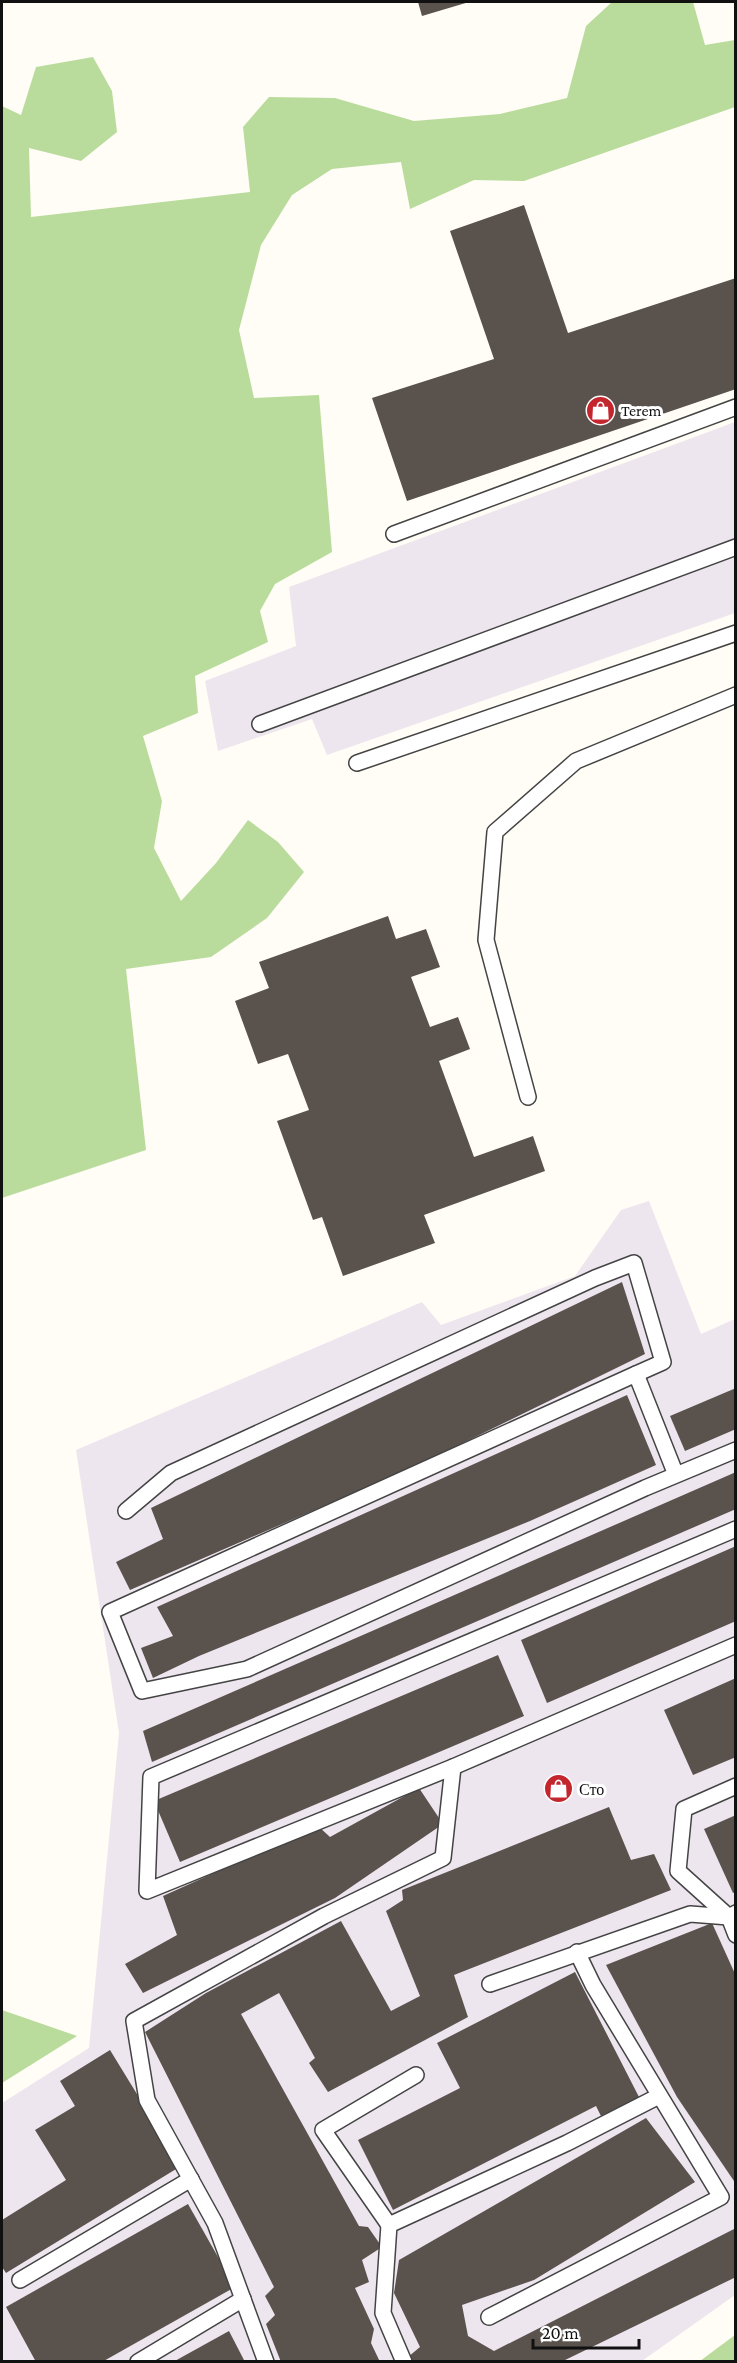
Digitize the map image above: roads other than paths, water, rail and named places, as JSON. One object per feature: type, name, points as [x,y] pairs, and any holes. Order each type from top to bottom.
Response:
[{"type":"lane","points":[[394,534],[735,407]]},
{"type":"lane","points":[[260,724],[735,547]]},
{"type":"lane","points":[[357,763],[735,633]]},
{"type":"lane","points":[[528,1097],[486,940],[495,831],[576,761],[735,694]]},
{"type":"lane","points":[[126,1511],[171,1473],[595,1278],[634,1263],[663,1362],[110,1612],[142,1691],[247,1669],[735,1450]]},
{"type":"lane","points":[[636,1374],[676,1475]]},
{"type":"lane","points":[[735,1529],[151,1777],[147,1891],[453,1767],[735,1645]]},
{"type":"lane","points":[[266,2361],[215,2223],[147,2100],[134,2021],[324,1916],[443,1858],[453,1767]]},
{"type":"lane","points":[[735,1786],[684,1809],[678,1871],[732,1915],[735,1935]]},
{"type":"lane","points":[[490,1984],[690,1914],[732,1915]]},
{"type":"lane","points":[[489,2317],[722,2197],[593,1985],[577,1952]]},
{"type":"lane","points":[[404,2361],[383,2313],[389,2225],[323,2130],[416,2075]]},
{"type":"lane","points":[[389,2225],[567,2143],[659,2096]]},
{"type":"lane","points":[[20,2280],[191,2179]]},
{"type":"lane","points":[[138,2361],[243,2299]]},
{"type":"place","name":"Terem","points":[[600,410]]},
{"type":"place","name":"Сто","points":[[558,1789]]}]
